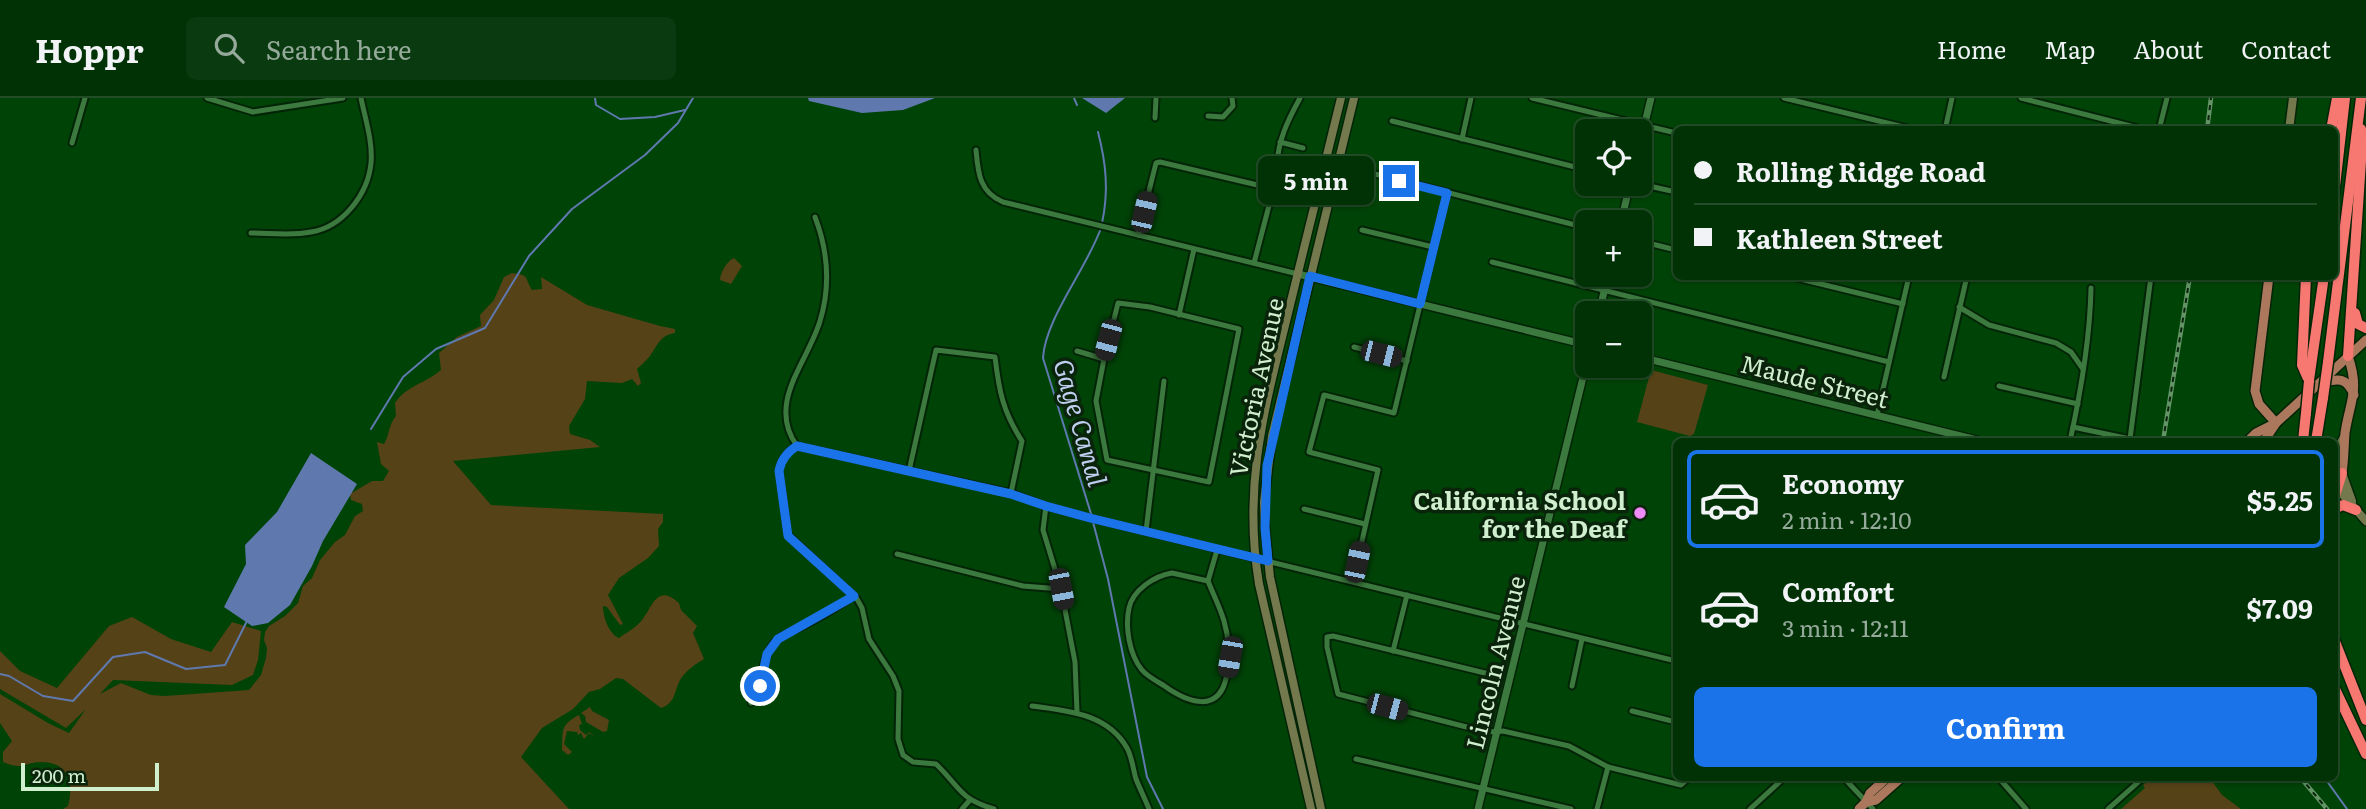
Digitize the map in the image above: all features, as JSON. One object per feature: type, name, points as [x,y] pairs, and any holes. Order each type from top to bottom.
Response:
[{"type":"highway","points":[[2332,126],[2337,98]]},
{"type":"highway","points":[[2338,160],[2345,98]]},
{"type":"highway","points":[[2348,356],[2354,298],[2362,146],[2360,101]]},
{"type":"highway","points":[[2316,438],[2360,101]]},
{"type":"highway","points":[[2306,280],[2302,365],[2314,382]]},
{"type":"highway","points":[[2303,438],[2314,382],[2324,280]]},
{"type":"highway","points":[[2354,298],[2356,321],[2366,328]]},
{"type":"highway","points":[[2338,507],[2343,505],[2356,510]]},
{"type":"highway","points":[[2338,649],[2366,720]]},
{"type":"highway","points":[[2338,695],[2366,754]]},
{"type":"main road","name":"Victoria Avenue","points":[[1311,809],[1270,642],[1254,558],[1252,512],[1256,450],[1341,98]]},
{"type":"main road","name":"Victoria Avenue","points":[[1321,809],[1268,561],[1265,528],[1267,466],[1354,98]]},
{"type":"main road","points":[[2290,126],[2293,98]]},
{"type":"main road","points":[[2269,280],[2255,391],[2259,404],[2276,423]]},
{"type":"main road","points":[[2266,438],[2276,423],[2314,382],[2366,340]]},
{"type":"main road","points":[[2348,356],[2356,380],[2338,480],[2366,521]]},
{"type":"main road","points":[[2314,382],[2341,379],[2347,382],[2354,396]]},
{"type":"main road","points":[[2251,438],[2276,423]]},
{"type":"main road","points":[[2338,448],[2345,435]]},
{"type":"main road","points":[[2338,480],[2356,510]]},
{"type":"main road","points":[[1866,807],[1870,793],[1884,781]]},
{"type":"main road","points":[[1866,807],[1897,781]]},
{"type":"street","points":[[72,143],[85,98]]},
{"type":"street","points":[[207,98],[253,111],[343,98]]},
{"type":"street","points":[[251,233],[313,232],[334,223],[351,207],[366,183],[372,161],[361,98]]},
{"type":"street","points":[[1154,118],[1156,98]]},
{"type":"street","points":[[1208,116],[1223,117],[1233,106],[1232,98]]},
{"type":"street","points":[[1277,165],[1285,125],[1300,98]]},
{"type":"street","points":[[1462,139],[1471,98]]},
{"type":"street","points":[[1532,98],[1619,119]]},
{"type":"street","points":[[1646,119],[1651,98]]},
{"type":"street","points":[[1784,98],[1900,126]]},
{"type":"street","points":[[1946,126],[1952,98]]},
{"type":"street","points":[[2021,98],[2130,126]]},
{"type":"street","points":[[2160,126],[2167,98]]},
{"type":"street","points":[[1392,121],[1575,167]]},
{"type":"street","points":[[1652,127],[1673,132]]},
{"type":"street","points":[[1280,142],[1303,148]]},
{"type":"street","points":[[976,150],[980,182],[994,198],[1138,236],[1575,342]]},
{"type":"street","points":[[1138,236],[1156,163],[1266,187],[1270,192],[1254,263]]},
{"type":"street","points":[[1376,174],[1575,225]]},
{"type":"street","points":[[1652,187],[1673,191]]},
{"type":"street","points":[[1353,582],[1378,470],[1309,453],[1324,395],[1394,413],[1447,193]]},
{"type":"street","points":[[797,446],[792,439],[785,402],[788,390],[810,349],[821,320],[827,292],[828,267],[815,216]]},
{"type":"street","points":[[1362,230],[1433,247]]},
{"type":"street","points":[[1652,244],[1673,249]]},
{"type":"street","points":[[1179,315],[1194,249]]},
{"type":"street","points":[[1492,262],[1889,362]]},
{"type":"street","points":[[1804,280],[1903,304]]},
{"type":"street","points":[[1877,415],[1908,280]]},
{"type":"street","points":[[1944,377],[1966,280]]},
{"type":"street","points":[[2130,438],[2150,280]]},
{"type":"street","points":[[1602,301],[1605,287]]},
{"type":"street","points":[[2071,438],[2090,319],[2091,288]]},
{"type":"street","points":[[1118,303],[1150,307],[1179,315],[1239,329],[1209,482],[1107,460],[1096,401],[1118,303]]},
{"type":"street","points":[[1959,307],[1989,325],[2056,343],[2071,352],[2083,369]]},
{"type":"street","points":[[1354,347],[1407,360]]},
{"type":"street","points":[[908,471],[936,349],[995,357],[999,391],[1009,420],[1022,441],[1011,494]]},
{"type":"street","points":[[1077,351],[1104,359]]},
{"type":"street","name":"Maude Street","points":[[1652,360],[1969,438]]},
{"type":"street","name":"Lincoln Avenue","points":[[1478,809],[1583,378]]},
{"type":"street","points":[[1146,531],[1164,381]]},
{"type":"street","points":[[1999,386],[2078,404]]},
{"type":"street","points":[[2073,427],[2125,438]]},
{"type":"street","points":[[790,449],[789,441],[792,439]]},
{"type":"street","points":[[994,809],[970,800],[936,764],[913,762],[902,755],[898,739],[899,691],[893,676],[869,639],[862,608],[854,596],[788,536],[779,471],[790,449],[797,446],[1011,494],[1046,506],[1217,550],[1673,660]]},
{"type":"street","points":[[1046,506],[1043,530],[1061,589],[1075,662],[1077,712]]},
{"type":"street","points":[[1304,509],[1365,524]]},
{"type":"street","points":[[1208,581],[1171,573],[1160,575],[1138,591],[1130,604],[1126,621],[1129,641],[1143,671],[1182,699],[1194,703],[1217,697],[1225,687],[1230,657],[1224,622],[1208,581],[1217,550]]},
{"type":"street","points":[[897,554],[1023,586],[1061,589]]},
{"type":"street","points":[[1393,652],[1407,595]]},
{"type":"street","points":[[751,703],[757,693],[772,644],[854,596]]},
{"type":"street","points":[[1489,674],[1333,636],[1327,638],[1338,694],[1486,732],[1503,731],[1569,746],[1608,767],[1681,785],[1686,781]]},
{"type":"street","points":[[1572,686],[1581,639]]},
{"type":"street","points":[[1032,706],[1077,712],[1102,722],[1116,734],[1128,749],[1137,780],[1150,809]]},
{"type":"street","points":[[1632,711],[1673,721]]},
{"type":"street","points":[[1356,759],[1571,809]]},
{"type":"street","points":[[1597,809],[1608,767]]},
{"type":"street","points":[[1750,809],[1781,781]]},
{"type":"street","points":[[1846,781],[1866,807]]},
{"type":"street","points":[[2002,781],[2026,809]]},
{"type":"street","points":[[2108,809],[2140,781]]},
{"type":"street","points":[[962,809],[970,800]]},
{"type":"shaded area","points":[[734,258],[742,266],[731,284],[720,280],[720,277],[726,264]]},
{"type":"shaded area","points":[[512,273],[524,276],[532,290],[542,289],[541,277],[587,305],[675,329],[675,333],[662,339],[637,369],[641,383],[638,386],[632,379],[622,383],[587,381],[585,399],[569,426],[570,434],[590,440],[600,447],[453,461],[491,505],[663,514],[663,522],[658,529],[659,546],[648,558],[619,578],[608,595],[623,624],[620,625],[607,607],[603,606],[605,620],[612,633],[619,638],[640,623],[656,599],[665,595],[672,597],[697,626],[693,633],[704,659],[684,674],[673,699],[666,706],[661,708],[623,679],[616,678],[600,689],[589,692],[573,709],[542,728],[521,757],[569,809],[63,809],[68,806],[70,789],[67,775],[58,766],[35,762],[20,766],[3,762],[3,752],[12,741],[0,723],[0,694],[69,733],[86,709],[66,728],[0,689],[0,651],[20,671],[57,688],[109,626],[132,617],[171,639],[211,652],[232,622],[261,631],[258,660],[253,675],[232,685],[113,680],[100,694],[121,683],[151,695],[165,696],[249,690],[261,675],[266,658],[265,632],[298,603],[303,586],[312,578],[320,560],[335,542],[345,535],[355,516],[363,511],[362,504],[351,500],[350,494],[372,481],[383,481],[389,471],[381,464],[377,442],[384,444],[386,441],[396,416],[395,403],[405,392],[441,370],[439,353],[457,337],[481,326],[480,315],[494,300],[504,277]]},
{"type":"shaded area","points":[[1652,370],[1708,385],[1694,434],[1690,436],[1637,422],[1649,378],[1652,378]]},
{"type":"shaded area","points":[[590,707],[592,711],[609,720],[607,731],[603,732],[586,722],[581,713]]},
{"type":"shaded area","points":[[579,715],[582,724],[579,725],[580,730],[586,735],[589,732],[596,737],[589,733],[584,739],[581,733],[578,735],[577,732],[567,731],[564,744],[572,752],[568,755],[562,750],[564,729],[568,722]]},
{"type":"shaded area","points":[[2148,781],[2212,781],[2222,795],[2241,809],[2121,809],[2145,788],[2143,785]]},
{"type":"water","points":[[808,98],[935,98],[903,110],[862,113],[809,101]]},
{"type":"water","points":[[1082,98],[1125,98],[1106,113]]},
{"type":"water","points":[[311,453],[357,484],[323,541],[290,605],[268,623],[252,626],[224,607],[246,564],[245,545],[277,512]]},
{"type":"waterway","points":[[595,98],[596,105],[620,119],[655,117],[685,110]]},
{"type":"waterway","points":[[371,429],[403,377],[436,349],[485,328],[529,256],[572,209],[645,155],[678,123],[693,98]]},
{"type":"waterway","points":[[1074,98],[1077,105]]},
{"type":"waterway","name":"Gage Canal","points":[[1098,132],[1106,177],[1102,223]]},
{"type":"waterway","name":"Gage Canal","points":[[1092,517],[1043,358],[1051,327],[1101,228]]},
{"type":"waterway","name":"Gage Canal","points":[[1093,522],[1108,579],[1147,777],[1163,809]]},
{"type":"waterway","points":[[0,674],[9,676],[43,696],[73,701],[113,657],[145,652],[186,669],[225,665],[247,621]]},
{"type":"waterway","points":[[2327,781],[2347,809]]},
{"type":"railway","points":[[2208,126],[2211,98]]},
{"type":"railway","points":[[2163,438],[2189,280]]},
{"type":"railway","points":[[2303,781],[2327,809]]},
{"type":"place","name":"California School for the Deaf","points":[[1640,513]]},
{"type":"route","points":[[760,686],[772,644],[854,596],[788,536],[779,471],[790,449],[797,446],[1011,494],[1090,518],[1268,561],[1264,502],[1267,466],[1310,276],[1420,304],[1447,193],[1399,181]]}]
